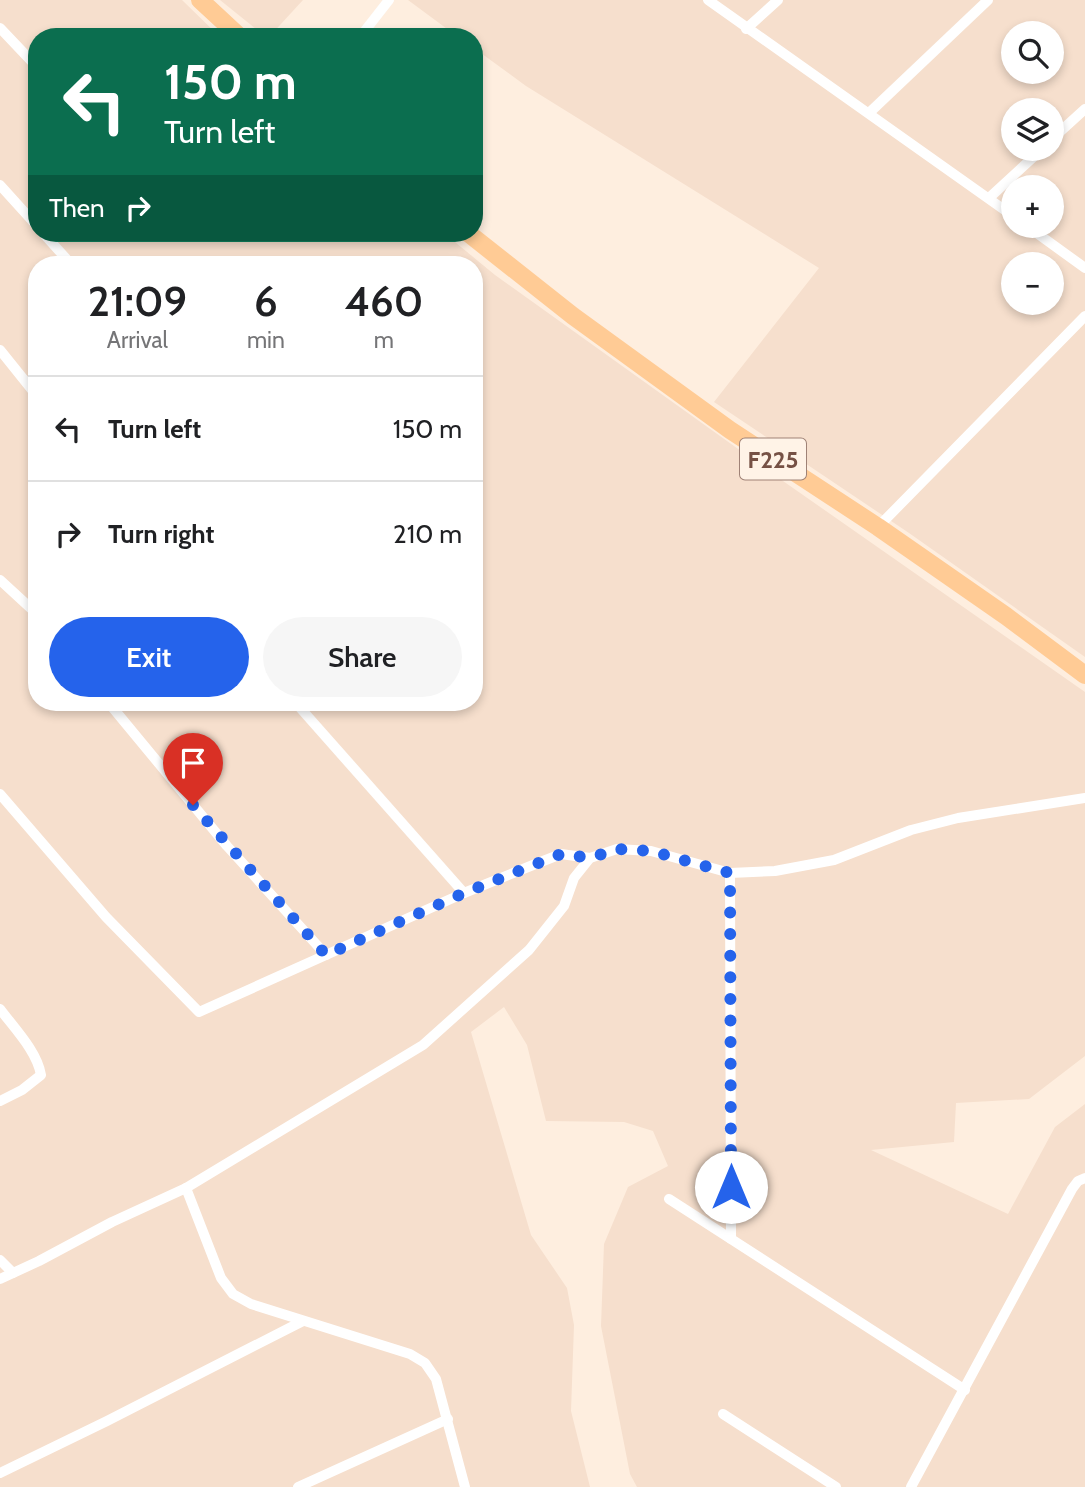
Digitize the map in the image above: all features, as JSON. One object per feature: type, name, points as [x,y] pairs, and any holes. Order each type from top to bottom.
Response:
[{"type":"main road","points":[[200,0],[230,28]]},
{"type":"main road","name":"F225","points":[[479,242],[573,316],[730,430],[878,527],[1006,616],[1085,676]]},
{"type":"street","points":[[367,28],[389,0]]},
{"type":"street","points":[[708,0],[1001,207]]},
{"type":"street","points":[[746,29],[778,0]]},
{"type":"street","points":[[869,113],[988,0]]},
{"type":"street","points":[[0,28],[28,58]]},
{"type":"street","points":[[1064,128],[1085,109]]},
{"type":"street","points":[[989,198],[1029,161]]},
{"type":"street","points":[[0,185],[28,216]]},
{"type":"street","points":[[1044,238],[1085,268]]},
{"type":"street","points":[[51,242],[64,256]]},
{"type":"street","points":[[878,527],[1085,316]]},
{"type":"street","points":[[0,350],[28,385]]},
{"type":"street","points":[[0,580],[28,606]]},
{"type":"street","points":[[115,711],[227,846],[326,955]]},
{"type":"street","points":[[303,711],[464,893]]},
{"type":"street","points":[[0,794],[106,918],[199,1012],[464,893],[561,854],[590,858],[617,849],[651,851],[730,873],[775,871],[834,860],[911,830],[958,818],[1085,798]]},
{"type":"street","points":[[0,1279],[186,1188],[423,1045],[529,950],[564,906],[574,878],[590,858]]},
{"type":"street","points":[[730,873],[731,1240]]},
{"type":"street","points":[[0,1009],[34,1055],[41,1075],[22,1090],[0,1101]]},
{"type":"street","points":[[912,1487],[1072,1189],[1078,1181],[1085,1178]]},
{"type":"street","points":[[186,1188],[221,1278],[233,1294],[251,1304],[410,1354],[425,1363],[436,1379],[465,1487]]},
{"type":"street","points":[[669,1199],[965,1390]]},
{"type":"street","points":[[0,1260],[13,1273]]},
{"type":"street","points":[[0,1472],[303,1321]]},
{"type":"street","points":[[723,1414],[835,1487]]},
{"type":"street","points":[[298,1487],[448,1419]]},
{"type":"shaded area","points":[[0,0],[182,0],[211,28],[28,28],[28,242],[455,242],[472,256],[28,256],[28,711],[483,711],[483,265],[783,481],[1085,692],[1085,1056],[1029,1099],[956,1103],[954,1142],[871,1150],[1008,1214],[1055,1127],[1085,1104],[1085,1487],[637,1487],[630,1474],[601,1326],[604,1244],[628,1187],[668,1166],[653,1131],[624,1122],[546,1121],[527,1045],[504,1007],[471,1032],[531,1235],[567,1288],[574,1325],[571,1411],[590,1487],[0,1487]]},
{"type":"shaded area","points":[[220,0],[303,0],[277,28],[255,28]]},
{"type":"shaded area","points":[[408,0],[1085,0],[1085,657],[909,533],[714,402],[819,268],[526,86],[483,55],[483,28],[446,28]]},
{"type":"route","points":[[193,805],[326,955],[464,893],[561,854],[590,858],[617,849],[651,851],[730,873],[731,1187]]}]
